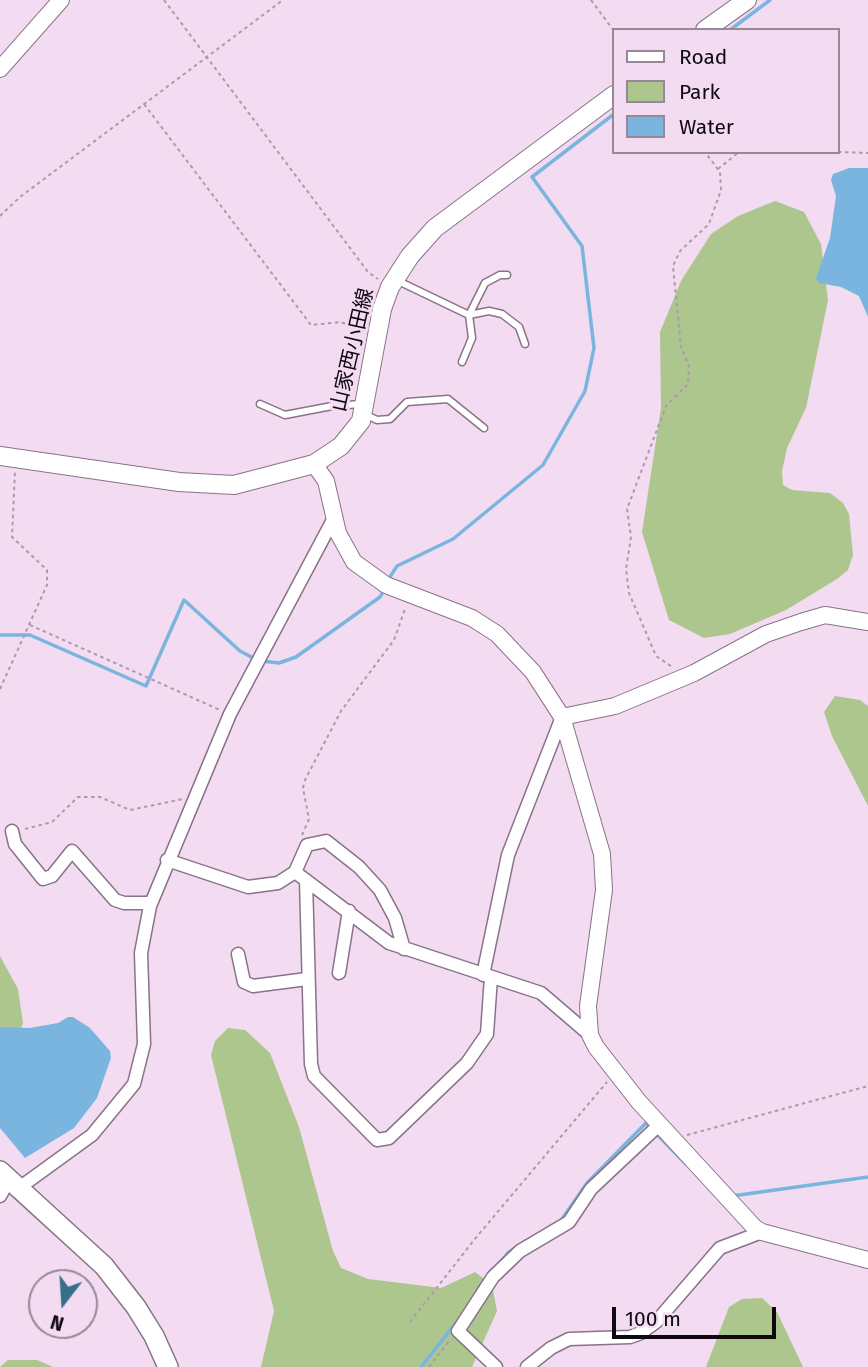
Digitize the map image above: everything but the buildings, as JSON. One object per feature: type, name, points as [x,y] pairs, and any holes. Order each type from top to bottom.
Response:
[{"type":"main road","points":[[708,28],[747,0]]},
{"type":"main road","name":"山家西小田線","points":[[8,457],[179,482],[234,485],[314,464],[354,434],[363,409],[376,336],[392,283],[435,228],[612,96]]},
{"type":"main road","points":[[7,1184],[104,1266],[155,1336],[168,1367]]},
{"type":"street","points":[[0,69],[61,0]]},
{"type":"street","points":[[314,464],[326,481],[342,543],[354,562],[372,577],[472,618],[497,634],[533,672],[562,717],[602,854],[604,890],[588,1006],[590,1035]]},
{"type":"street","points":[[7,1184],[92,1135],[134,1084],[144,1044],[141,953],[151,903],[230,715],[335,516]]},
{"type":"street","points":[[562,717],[615,706],[687,676],[766,634],[825,615],[868,622]]},
{"type":"street","points":[[306,880],[307,979],[311,1064],[314,1076],[377,1140],[384,1140],[467,1063],[487,1034],[487,976],[508,855],[562,717]]},
{"type":"street","points":[[12,831],[15,844],[43,879],[52,876],[72,851],[115,900],[124,903],[151,903]]},
{"type":"street","points":[[167,860],[248,887],[278,883],[297,866],[307,845],[326,841],[359,867],[390,906],[404,949]]},
{"type":"street","points":[[297,866],[306,880],[376,934],[404,949],[541,993],[590,1035],[615,1072],[659,1125],[762,1232],[868,1261]]},
{"type":"street","points":[[339,973],[349,911]]},
{"type":"street","points":[[238,954],[244,982],[253,986],[307,979]]},
{"type":"street","points":[[496,1367],[458,1331],[503,1266],[520,1251],[569,1222],[591,1189],[659,1125]]},
{"type":"street","points":[[527,1367],[551,1348],[569,1339],[630,1337],[641,1333],[656,1322],[720,1248],[762,1232]]},
{"type":"lane","points":[[462,362],[472,338],[469,315],[485,283],[500,275],[507,275]]},
{"type":"lane","points":[[392,283],[469,315],[489,311],[502,314],[519,327],[526,344]]},
{"type":"lane","points":[[260,404],[285,415],[332,406],[363,409],[377,420],[390,419],[407,402],[448,399],[484,428]]},
{"type":"path","points":[[164,0],[368,272],[392,283]]},
{"type":"path","points":[[0,216],[20,197],[283,0]]},
{"type":"path","points":[[591,0],[612,28]]},
{"type":"path","points":[[144,104],[311,325],[341,322],[376,336]]},
{"type":"path","points":[[840,152],[868,153]]},
{"type":"path","points":[[687,676],[656,656],[634,608],[626,569],[631,544],[628,509],[666,405],[688,384],[689,366],[681,347],[673,266],[680,251],[712,218],[721,190],[718,169],[707,154]]},
{"type":"path","points":[[718,169],[737,154]]},
{"type":"path","points":[[0,689],[47,585],[47,570],[12,537],[8,457]]},
{"type":"path","points":[[297,866],[301,837],[309,819],[303,788],[305,780],[341,711],[394,640],[408,594]]},
{"type":"path","points":[[29,625],[230,715]]},
{"type":"path","points":[[12,831],[52,822],[78,797],[100,797],[130,810],[182,799],[193,801]]},
{"type":"path","points":[[410,1322],[474,1240],[615,1072]]},
{"type":"path","points":[[673,1139],[868,1086]]},
{"type":"path","points":[[429,1367],[458,1331]]},
{"type":"green space","points":[[775,201],[804,212],[821,244],[828,300],[806,408],[787,448],[782,471],[783,485],[792,490],[830,493],[843,503],[849,514],[853,555],[848,570],[786,610],[730,634],[704,638],[669,620],[642,532],[661,408],[660,332],[681,281],[711,234],[738,216]]},
{"type":"green space","points":[[835,696],[860,700],[868,706],[868,806],[832,736],[824,712]]},
{"type":"green space","points":[[0,956],[18,989],[23,1023],[12,1047],[0,1055]]},
{"type":"green space","points":[[228,1028],[245,1030],[270,1053],[299,1127],[333,1251],[341,1268],[368,1279],[441,1288],[475,1272],[492,1285],[497,1311],[472,1367],[261,1367],[274,1311],[211,1055],[215,1041]]},
{"type":"green space","points":[[762,1298],[777,1312],[803,1367],[706,1367],[729,1307],[742,1299]]},
{"type":"green space","points":[[8,1360],[37,1360],[53,1367],[0,1367]]},
{"type":"water","points":[[849,168],[868,168],[868,317],[859,296],[841,287],[819,283],[816,278],[830,238],[836,196],[831,180],[833,174]]},
{"type":"water","points":[[73,1017],[90,1028],[110,1051],[111,1058],[97,1098],[74,1128],[25,1158],[0,1128],[0,1027],[30,1028],[58,1023]]},
{"type":"waterway","points":[[733,28],[770,0]]},
{"type":"waterway","points":[[388,580],[397,566],[453,539],[543,465],[585,391],[594,348],[582,246],[532,177],[612,116]]},
{"type":"waterway","points":[[262,661],[279,663],[296,657],[380,597],[384,590]]},
{"type":"waterway","points":[[0,635],[30,635],[146,686],[184,600],[240,651],[255,659]]},
{"type":"waterway","points":[[560,1222],[587,1183],[646,1123],[686,1164]]},
{"type":"waterway","points":[[732,1196],[868,1177]]},
{"type":"waterway","points":[[480,1286],[509,1252],[529,1239]]},
{"type":"waterway","points":[[421,1367],[459,1319]]}]
